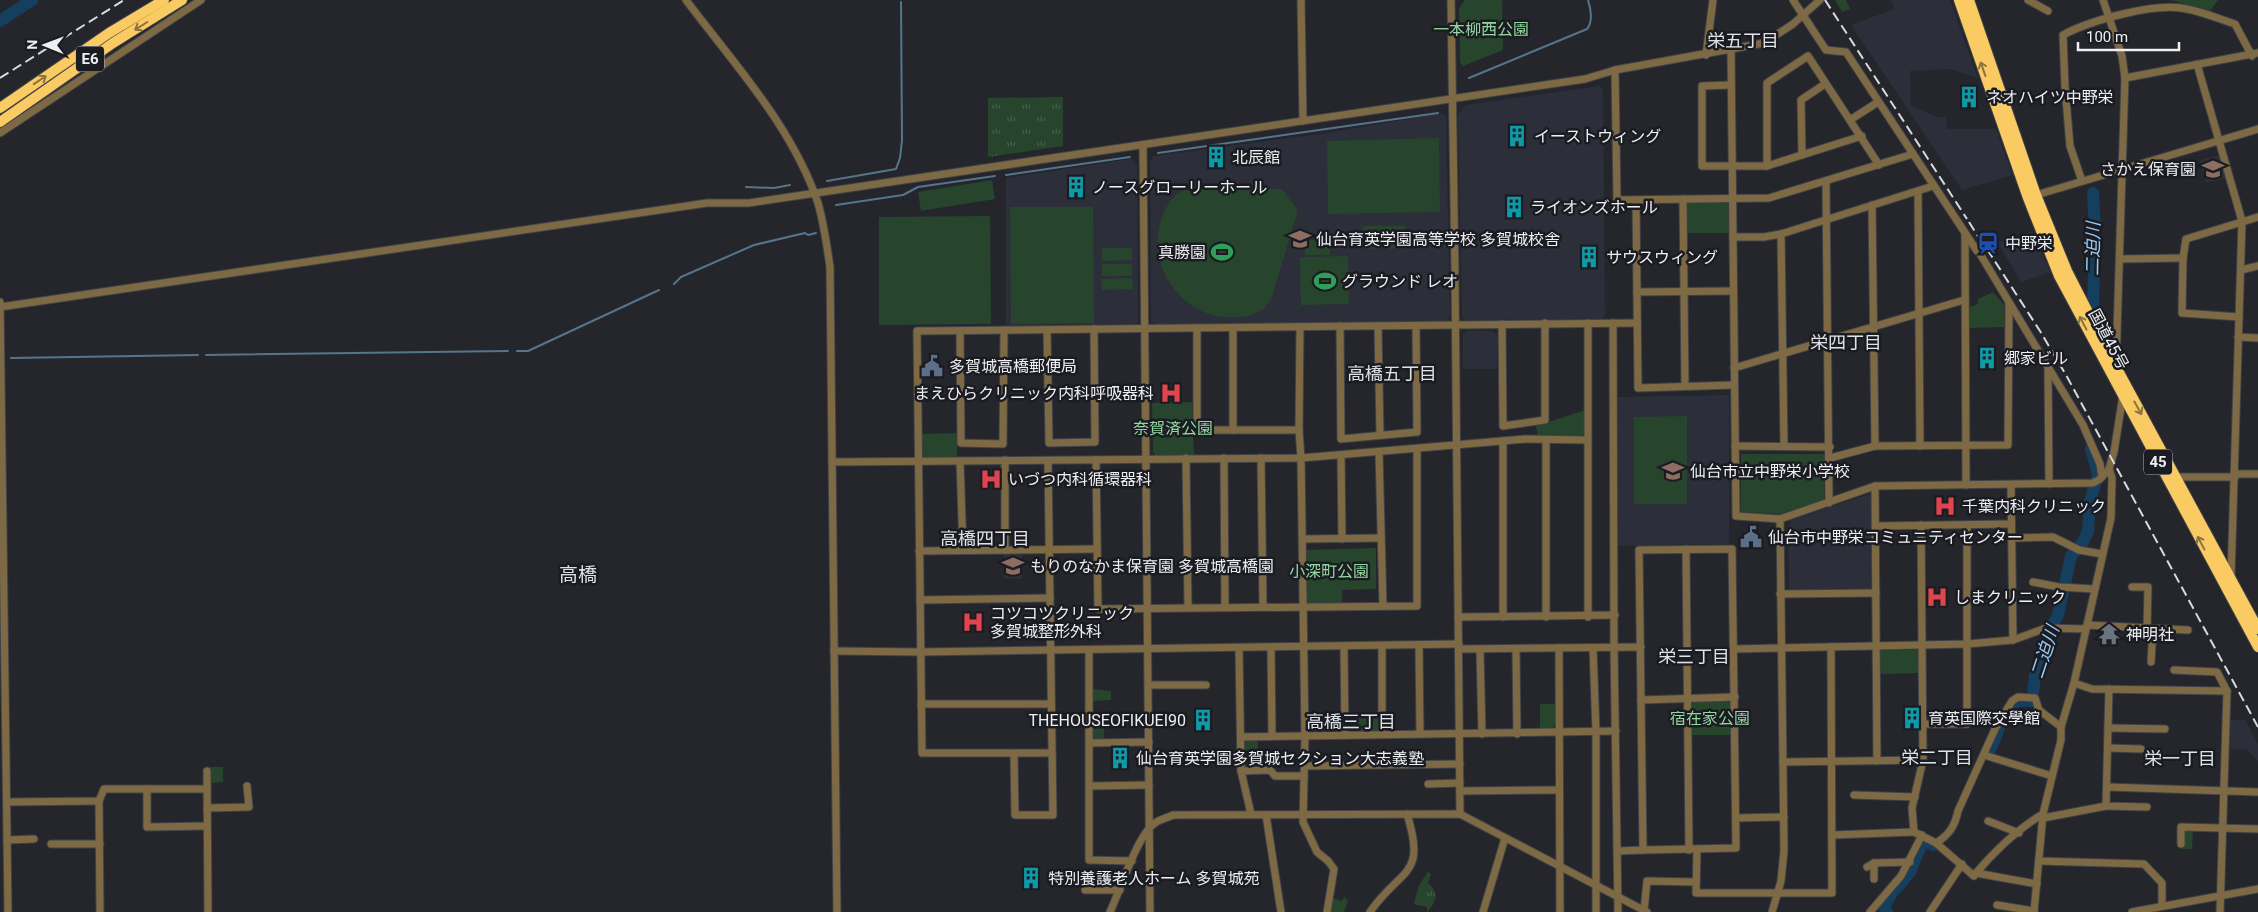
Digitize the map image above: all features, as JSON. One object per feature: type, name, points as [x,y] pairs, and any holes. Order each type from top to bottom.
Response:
[{"type":"highway","name":"E6","points":[[0,108],[109,33],[164,0]]},
{"type":"highway","name":"E6","points":[[0,122],[113,44],[182,0]]},
{"type":"highway","name":"国道45号","points":[[1958,0],[2032,196],[2067,271],[2116,366],[2123,398],[2258,647]]},
{"type":"highway","name":"国道45号","points":[[1969,0],[2059,276],[2176,476],[2258,629]]},
{"type":"street","points":[[0,133],[201,0]]},
{"type":"street","points":[[686,0],[776,118],[793,147],[814,193],[826,237],[830,267],[837,912]]},
{"type":"street","points":[[1301,0],[1303,121]]},
{"type":"street","points":[[1451,0],[1460,814]]},
{"type":"street","points":[[1706,54],[1712,0]]},
{"type":"street","points":[[1793,0],[1826,50],[1846,52],[1978,252],[2083,426],[2100,464],[2098,480]]},
{"type":"street","points":[[0,307],[706,203],[749,203],[1585,79],[1615,70],[1764,43],[1820,0]]},
{"type":"street","points":[[2028,0],[2048,12]]},
{"type":"street","points":[[2103,0],[2122,56],[2125,78],[2116,366]]},
{"type":"street","points":[[2153,0],[2155,10]]},
{"type":"street","points":[[2082,181],[2070,146],[2064,86],[2063,35],[2081,26],[2108,17],[2162,8],[2186,8],[2235,24],[2255,55],[2125,78]]},
{"type":"street","points":[[1731,50],[1736,516],[1780,519],[1875,486],[2049,484],[2098,480],[2109,468],[2114,452],[2123,398]]},
{"type":"street","points":[[1767,166],[1767,82],[1808,56],[1825,84],[1862,136],[1879,165]]},
{"type":"street","points":[[2197,64],[2242,221],[2231,580]]},
{"type":"street","points":[[1615,70],[1617,200],[1769,198],[1913,154]]},
{"type":"street","points":[[1802,155],[1801,100],[1825,84]]},
{"type":"street","points":[[1731,85],[1702,86],[1702,166],[1767,166],[1862,136]]},
{"type":"street","points":[[1850,120],[1878,102]]},
{"type":"street","points":[[2032,196],[2258,129]]},
{"type":"street","points":[[1143,145],[1150,912]]},
{"type":"street","points":[[1826,181],[1830,503]]},
{"type":"street","points":[[1733,237],[1764,237],[1781,234],[1933,186]]},
{"type":"street","points":[[1918,191],[1920,446]]},
{"type":"street","points":[[1683,199],[1685,386]]},
{"type":"street","points":[[1636,200],[1638,388],[1734,385]]},
{"type":"street","points":[[1872,206],[1875,446]]},
{"type":"street","points":[[2238,317],[2182,313],[2183,258],[2186,239],[2258,217]]},
{"type":"street","points":[[1781,234],[1784,446]]},
{"type":"street","points":[[1965,234],[1966,485]]},
{"type":"street","points":[[2120,259],[2183,258]]},
{"type":"street","points":[[2241,270],[2258,266]]},
{"type":"street","points":[[1637,292],[1733,292]]},
{"type":"street","points":[[1734,368],[1964,300]]},
{"type":"street","points":[[0,302],[8,912]]},
{"type":"street","points":[[1830,458],[1875,446],[2008,445],[2009,303]]},
{"type":"street","points":[[1502,324],[1503,426],[1545,420],[1545,323]]},
{"type":"street","points":[[1588,323],[1588,617]]},
{"type":"street","points":[[1613,323],[1614,646],[1618,912]]},
{"type":"street","points":[[1051,753],[922,753],[917,331],[1637,323]]},
{"type":"street","points":[[1340,326],[1342,439],[1417,432],[1416,326]]},
{"type":"street","points":[[1378,326],[1380,435]]},
{"type":"street","points":[[1300,327],[1299,430],[1305,737],[1303,822],[1309,839],[1317,852],[1334,869],[1327,912]]},
{"type":"street","points":[[1197,328],[1197,430],[1299,430]]},
{"type":"street","points":[[1233,328],[1233,430]]},
{"type":"street","points":[[1047,330],[1049,443],[1095,442],[1094,329]]},
{"type":"street","points":[[960,331],[961,443],[1003,444],[1004,330]]},
{"type":"street","points":[[2238,337],[2258,338]]},
{"type":"street","points":[[2048,366],[2049,484]]},
{"type":"street","points":[[1546,440],[1546,617]]},
{"type":"street","points":[[832,462],[1301,458],[1503,441],[1588,440]]},
{"type":"street","points":[[1503,441],[1503,617]]},
{"type":"street","points":[[1735,446],[1830,447]]},
{"type":"street","points":[[1096,460],[1098,609],[1417,606],[1417,449]]},
{"type":"street","points":[[1380,452],[1383,606]]},
{"type":"street","points":[[1341,456],[1342,539]]},
{"type":"street","points":[[1186,458],[1188,607]]},
{"type":"street","points":[[1224,458],[1225,607]]},
{"type":"street","points":[[1261,458],[1263,607]]},
{"type":"street","points":[[1005,460],[1005,550]]},
{"type":"street","points":[[1014,754],[1015,815],[1053,815],[1048,461]]},
{"type":"street","points":[[960,462],[962,550]]},
{"type":"street","points":[[1997,906],[2034,912],[2043,816],[2061,740],[2061,727],[2074,683],[2111,518],[2112,478],[2109,468]]},
{"type":"street","points":[[2176,476],[2258,474]]},
{"type":"street","points":[[2011,485],[2013,640]]},
{"type":"street","points":[[1875,486],[1877,761]]},
{"type":"street","points":[[1772,912],[1784,865],[1780,519]]},
{"type":"street","points":[[1876,526],[2011,524]]},
{"type":"street","points":[[1870,912],[1901,876],[1910,862],[1918,834],[1912,808],[1923,760],[1921,525]]},
{"type":"street","points":[[1923,724],[1967,724],[1967,525]]},
{"type":"street","points":[[2012,538],[2053,537],[2077,548],[2102,554]]},
{"type":"street","points":[[1302,539],[1381,538]]},
{"type":"street","points":[[919,551],[1097,549]]},
{"type":"street","points":[[1686,549],[1689,850]]},
{"type":"street","points":[[1618,851],[1736,848],[1732,549],[1639,550],[1643,850]]},
{"type":"street","points":[[2033,582],[2062,587],[2095,589]]},
{"type":"street","points":[[2132,587],[2148,586],[2151,662]]},
{"type":"street","points":[[1780,594],[1876,593]]},
{"type":"street","points":[[920,600],[1050,598]]},
{"type":"street","points":[[1458,617],[1588,617],[1615,615]]},
{"type":"street","points":[[1734,649],[1967,644],[2013,640],[2049,628],[2086,627],[2188,630]]},
{"type":"street","points":[[834,651],[921,652],[1419,646],[1459,647],[1480,650],[1614,646],[1641,647]]},
{"type":"street","points":[[1419,646],[1420,734]]},
{"type":"street","points":[[1344,647],[1345,735]]},
{"type":"street","points":[[1382,647],[1382,734]]},
{"type":"street","points":[[1697,850],[1696,893],[1832,893],[1831,647]]},
{"type":"street","points":[[1271,648],[1272,736]]},
{"type":"street","points":[[1558,648],[1560,912]]},
{"type":"street","points":[[1594,648],[1596,912]]},
{"type":"street","points":[[1240,649],[1240,771],[1251,814]]},
{"type":"street","points":[[1516,649],[1517,734]]},
{"type":"street","points":[[1089,650],[1089,860],[1144,857],[1150,860]]},
{"type":"street","points":[[1480,650],[1482,734]]},
{"type":"street","points":[[2174,670],[2217,672],[2227,691],[2220,912]]},
{"type":"street","points":[[2074,683],[2092,689],[2227,691]]},
{"type":"street","points":[[1149,685],[1206,685]]},
{"type":"street","points":[[2106,806],[2109,689]]},
{"type":"street","points":[[1936,843],[1946,836],[1955,824],[1972,778],[1984,755],[1994,729],[2012,701],[2018,697],[2032,698],[2039,710],[2061,727]]},
{"type":"street","points":[[1641,700],[1735,698]]},
{"type":"street","points":[[921,704],[1051,704]]},
{"type":"street","points":[[2108,728],[2165,729]]},
{"type":"street","points":[[1241,737],[1616,731]]},
{"type":"street","points":[[1090,743],[1149,742]]},
{"type":"street","points":[[2108,748],[2141,749]]},
{"type":"street","points":[[1984,755],[2052,776]]},
{"type":"street","points":[[1783,762],[1923,760]]},
{"type":"street","points":[[1304,766],[1460,764]]},
{"type":"street","points":[[1240,771],[1270,770],[1275,776],[1304,776]]},
{"type":"street","points":[[207,771],[208,912]]},
{"type":"street","points":[[1428,784],[1460,787],[1559,790]]},
{"type":"street","points":[[1090,786],[1149,785]]},
{"type":"street","points":[[207,808],[248,807],[246,786]]},
{"type":"street","points":[[2107,787],[2258,792]]},
{"type":"street","points":[[100,912],[99,801],[104,789],[207,788]]},
{"type":"street","points":[[147,789],[148,827],[207,826]]},
{"type":"street","points":[[1854,795],[1915,797]]},
{"type":"street","points":[[7,802],[99,801]]},
{"type":"street","points":[[1976,873],[1990,856],[2033,820],[2043,816],[2106,806],[2146,807]]},
{"type":"street","points":[[1110,912],[1133,858],[1149,828],[1156,822],[1173,815],[1303,813],[1460,814],[1646,911],[1647,881],[1696,882]]},
{"type":"street","points":[[1371,912],[1378,900],[1412,866],[1415,839],[1407,814]]},
{"type":"street","points":[[1266,815],[1282,912]]},
{"type":"street","points":[[1736,818],[1784,817]]},
{"type":"street","points":[[1988,820],[2019,833]]},
{"type":"street","points":[[2180,844],[2181,827],[2258,829]]},
{"type":"street","points":[[1832,835],[1918,834],[1936,843],[1974,876],[1976,873],[2037,884]]},
{"type":"street","points":[[1484,912],[1506,838]]},
{"type":"street","points":[[7,840],[34,839]]},
{"type":"street","points":[[51,844],[100,844]]},
{"type":"street","points":[[1866,867],[1874,863],[1910,862]]},
{"type":"street","points":[[2039,862],[2144,864],[2162,883],[2162,906]]},
{"type":"street","points":[[1874,863],[1874,879]]},
{"type":"street","points":[[1930,912],[1962,864]]},
{"type":"street","points":[[2132,912],[2258,889]]},
{"type":"street","points":[[1085,890],[1120,890]]},
{"type":"shaded area","points":[[1891,0],[1950,0],[1978,78],[1950,69],[1910,71],[1911,106],[1937,117],[1946,117],[1947,129],[1996,129],[2012,175],[1962,190],[1851,25],[1894,9]]},
{"type":"shaded area","name":"仙台育英学園高等学校 多賀城校舎","points":[[1600,86],[1603,89],[1605,315],[1601,319],[1465,320],[1462,317],[1458,114],[1466,105]]},
{"type":"shaded area","name":"仙台育英学園高等学校 多賀城校舎","points":[[1442,113],[1446,116],[1450,317],[1446,321],[1156,325],[1151,321],[1150,162],[1153,156],[1327,133]]},
{"type":"shaded area","name":"さかえ保育園","points":[[2220,155],[2226,178],[2206,183],[2200,160]]},
{"type":"shaded area","points":[[1131,159],[1137,165],[1138,322],[1136,324],[1006,326],[1006,178]]},
{"type":"shaded area","points":[[2032,231],[2050,272],[2021,282],[1998,243]]},
{"type":"shaded area","points":[[1467,331],[1492,331],[1497,336],[1497,369],[1463,369],[1463,335]]},
{"type":"shaded area","name":"仙台市立中野栄小学校","points":[[1729,395],[1729,544],[1618,546],[1615,397]]},
{"type":"shaded area","points":[[1873,493],[1874,590],[1789,591],[1788,527],[1791,520]]},
{"type":"shaded area","name":"もりのなかま保育園 多賀城高橋園","points":[[1004,553],[1022,553],[1022,579],[1004,579]]},
{"type":"shaded area","points":[[2228,720],[2245,720],[2258,744],[2258,761],[2247,750],[2227,749]]},
{"type":"green space","name":"一本柳西公園","points":[[1465,0],[1502,0],[1503,50],[1463,66],[1460,62],[1459,8]]},
{"type":"green space","points":[[1835,0],[1846,0],[1850,9],[1842,12]]},
{"type":"green space","points":[[2171,0],[2218,0],[2210,11]]},
{"type":"green space","points":[[1063,97],[1063,146],[988,157],[988,98]]},
{"type":"green space","points":[[1439,138],[1440,212],[1328,214],[1327,141]]},
{"type":"green space","points":[[992,180],[995,199],[921,211],[918,192]]},
{"type":"green space","name":"真勝園","points":[[1191,189],[1282,189],[1298,210],[1271,300],[1258,312],[1240,317],[1219,317],[1201,311],[1185,300],[1172,286],[1163,269],[1158,251],[1158,231],[1164,212],[1171,200],[1182,191]]},
{"type":"green space","points":[[1688,202],[1728,202],[1729,233],[1687,233],[1686,204]]},
{"type":"green space","points":[[1010,207],[1093,207],[1094,323],[1011,324]]},
{"type":"green space","points":[[990,216],[991,324],[879,325],[879,217]]},
{"type":"green space","points":[[1363,226],[1405,226],[1406,248],[1363,249]]},
{"type":"green space","points":[[1304,240],[1330,240],[1330,255],[1305,255]]},
{"type":"green space","points":[[1102,248],[1132,248],[1132,260],[1102,261]]},
{"type":"green space","name":"グラウンド レオ","points":[[1348,256],[1349,304],[1301,305],[1300,257]]},
{"type":"green space","points":[[1102,264],[1132,264],[1132,276],[1102,276]]},
{"type":"green space","points":[[1132,278],[1133,289],[1102,290],[1101,279]]},
{"type":"green space","points":[[1993,292],[2004,305],[2004,327],[1967,328],[1967,308],[1978,304],[1978,299]]},
{"type":"green space","name":"奈賀済公園","points":[[1192,402],[1194,456],[1156,456],[1153,452],[1152,403]]},
{"type":"green space","points":[[1585,410],[1584,434],[1580,437],[1538,437],[1536,426]]},
{"type":"green space","points":[[1687,416],[1687,504],[1634,504],[1634,417]]},
{"type":"green space","points":[[957,433],[957,458],[924,458],[921,454],[921,434]]},
{"type":"green space","points":[[1741,454],[1824,454],[1824,500],[1780,514],[1741,512]]},
{"type":"green space","name":"小深町公園","points":[[1376,548],[1376,589],[1342,590],[1342,605],[1307,605],[1306,550]]},
{"type":"green space","points":[[1880,650],[1920,650],[1920,673],[1880,674]]},
{"type":"green space","points":[[1092,689],[1111,691],[1111,700],[1092,701]]},
{"type":"green space","name":"宿在家公園","points":[[1694,700],[1726,700],[1730,704],[1730,735],[1691,735],[1690,704]]},
{"type":"green space","points":[[1540,704],[1555,704],[1555,724],[1551,730],[1540,730]]},
{"type":"green space","points":[[1344,716],[1378,717],[1379,727],[1377,735],[1345,733]]},
{"type":"green space","points":[[1104,728],[1104,740],[1093,740],[1093,729]]},
{"type":"green space","points":[[1247,740],[1258,740],[1258,771],[1241,771],[1241,745]]},
{"type":"green space","points":[[210,767],[223,767],[223,782],[211,783]]},
{"type":"green space","points":[[2193,830],[2192,849],[2182,849],[2183,831]]},
{"type":"green space","points":[[1428,872],[1431,874],[1428,883],[1434,890],[1435,898],[1433,905],[1427,912],[1427,907],[1414,904],[1419,885]]},
{"type":"green space","points":[[1344,897],[1348,900],[1344,912],[1329,912],[1332,898],[1342,901]]},
{"type":"waterway","points":[[0,21],[32,0]]},
{"type":"waterway","points":[[1469,78],[1587,29],[1591,19],[1588,0]]},
{"type":"waterway","points":[[827,181],[896,169],[900,158],[902,140],[901,2]]},
{"type":"waterway","points":[[1158,153],[1438,113]]},
{"type":"waterway","points":[[1006,175],[1130,157]]},
{"type":"waterway","points":[[836,205],[903,195],[918,187],[995,176]]},
{"type":"waterway","points":[[746,187],[774,188],[790,185]]},
{"type":"waterway","name":"二迫川","points":[[2093,193],[2095,228],[2092,250],[2094,271],[2093,306]]},
{"type":"waterway","points":[[674,284],[681,277],[754,245],[805,233],[808,235],[816,233]]},
{"type":"waterway","points":[[517,351],[528,351],[659,290]]},
{"type":"waterway","points":[[206,355],[508,351]]},
{"type":"waterway","points":[[11,358],[198,355]]},
{"type":"waterway","name":"二迫川","points":[[1989,752],[2004,717],[2011,706],[2018,701],[2032,701],[2035,676],[2048,634],[2058,615],[2071,556],[2083,542],[2088,531],[2090,501],[2098,474],[2091,449]]},
{"type":"waterway","name":"二迫川","points":[[1887,912],[1885,904],[1910,872],[1922,843],[1926,842],[1933,845]]},
{"type":"railway","points":[[0,78],[124,0]]},
{"type":"railway","points":[[1825,0],[1967,219]]},
{"type":"railway","points":[[1969,222],[1979,238]]},
{"type":"railway","points":[[1987,249],[2066,375],[2258,727]]},
{"type":"place","name":"ネオハイツ中野栄","points":[[1969,97]]},
{"type":"place","name":"イーストウィング","points":[[1517,136]]},
{"type":"place","name":"北辰館","points":[[1216,157]]},
{"type":"place","name":"さかえ保育園","points":[[2213,169]]},
{"type":"place","name":"ノースグローリーホール","points":[[1076,187]]},
{"type":"place","name":"ライオンズホール","points":[[1514,207]]},
{"type":"place","name":"仙台育英学園高等学校 多賀城校舎","points":[[1300,239]]},
{"type":"place","name":"中野栄","points":[[1988,243]]},
{"type":"place","name":"真勝園","points":[[1222,252]]},
{"type":"place","name":"サウスウィング","points":[[1589,257]]},
{"type":"place","name":"グラウンド レオ","points":[[1325,281]]},
{"type":"place","name":"郷家ビル","points":[[1987,358]]},
{"type":"place","name":"多賀城高橋郵便局","points":[[932,366]]},
{"type":"place","name":"まえひらクリニック内科呼吸器科","points":[[1171,393]]},
{"type":"place","name":"仙台市立中野栄小学校","points":[[1673,471]]},
{"type":"place","name":"いづつ内科循環器科","points":[[991,479]]},
{"type":"place","name":"千葉内科クリニック","points":[[1945,506]]},
{"type":"place","name":"仙台市中野栄コミュニティセンター","points":[[1751,537]]},
{"type":"place","name":"もりのなかま保育園 多賀城高橋園","points":[[1013,566]]},
{"type":"place","name":"しまクリニック","points":[[1937,597]]},
{"type":"place","name":"コツコツクリニック 多賀城整形外科","points":[[973,622]]},
{"type":"place","name":"神明社","points":[[2109,634]]},
{"type":"place","name":"育英国際交學館","points":[[1912,718]]},
{"type":"place","name":"THEHOUSEOFIKUEI90","points":[[1203,720]]},
{"type":"place","name":"仙台育英学園多賀城セクション大志義塾","points":[[1120,758]]},
{"type":"place","name":"特別養護老人ホーム 多賀城苑","points":[[1031,878]]},
{"type":"district","name":"栄五丁目","points":[[1743,41]]},
{"type":"district","name":"栄四丁目","points":[[1846,343]]},
{"type":"district","name":"高橋五丁目","points":[[1392,374]]},
{"type":"district","name":"高橋四丁目","points":[[985,539]]},
{"type":"district","name":"高橋","points":[[578,574]]},
{"type":"district","name":"栄三丁目","points":[[1694,657]]},
{"type":"district","name":"高橋三丁目","points":[[1351,722]]},
{"type":"district","name":"栄二丁目","points":[[1937,758]]},
{"type":"district","name":"栄一丁目","points":[[2180,759]]}]
